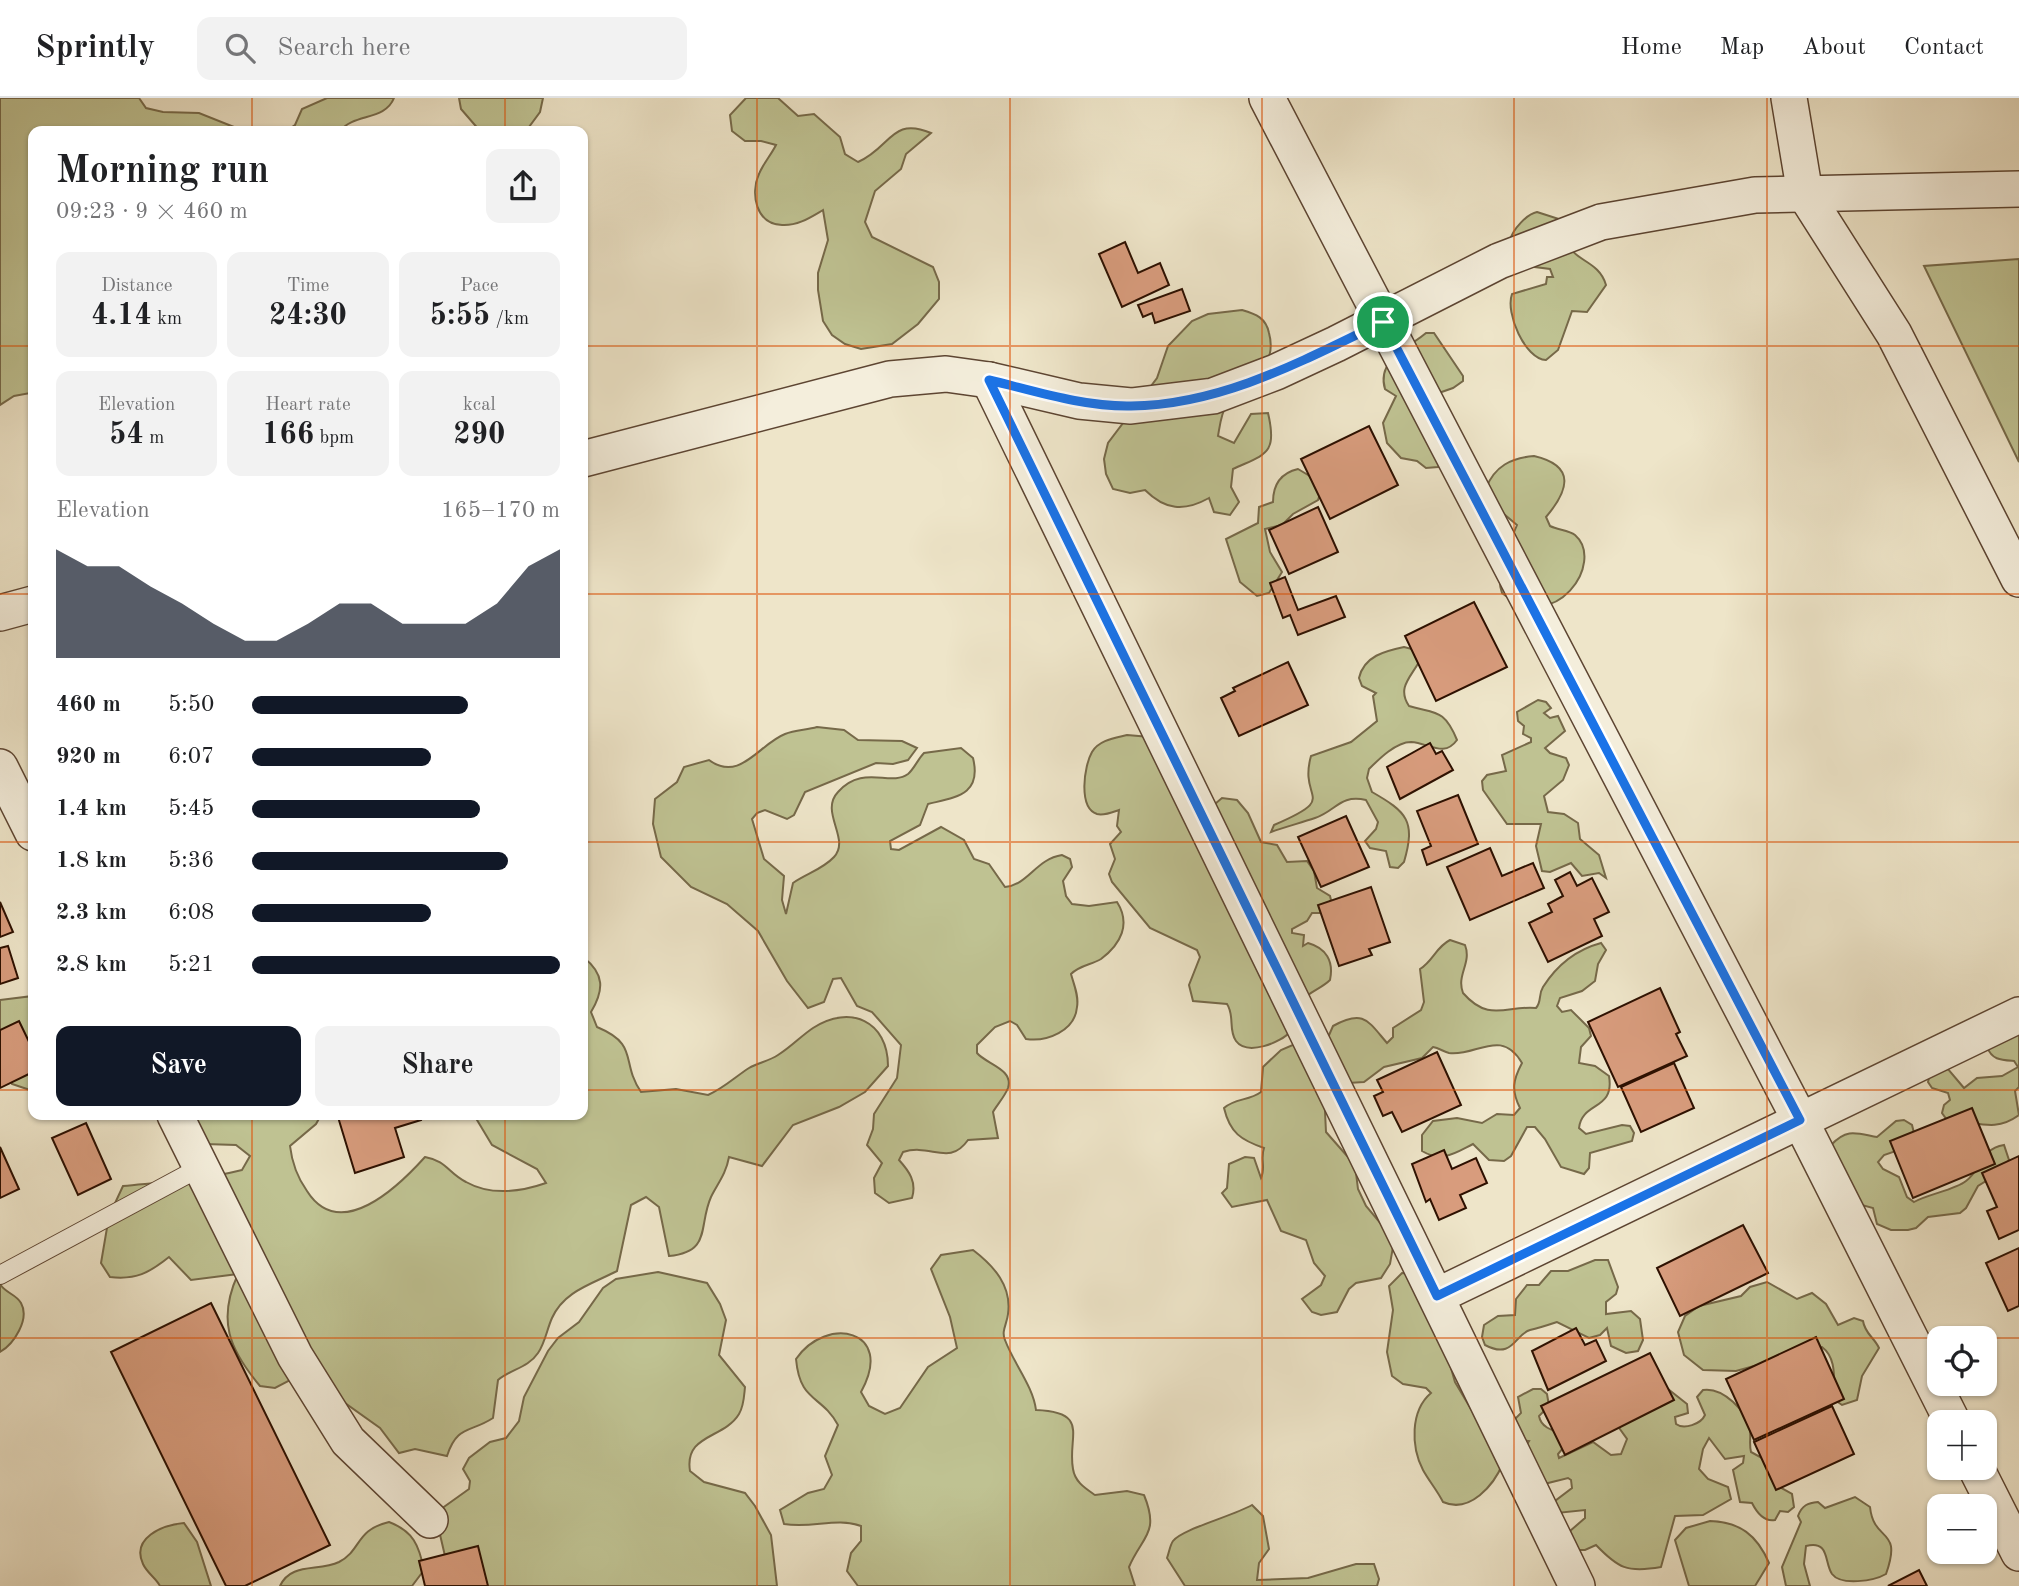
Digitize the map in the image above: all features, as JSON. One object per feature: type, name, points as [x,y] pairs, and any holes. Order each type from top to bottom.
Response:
[{"type":"street","points":[[1267,98],[1800,1120],[1946,1410]]},
{"type":"street","points":[[1789,98],[1805,194],[1894,334],[2019,579]]},
{"type":"street","points":[[588,459],[890,379],[946,374],[989,380],[1079,401],[1131,406],[1213,396],[1276,372],[1383,322],[1499,261],[1601,222],[1755,195],[2019,189]]},
{"type":"street","points":[[989,380],[1577,1586]]},
{"type":"street","points":[[0,613],[28,605]]},
{"type":"street","points":[[0,767],[28,823]]},
{"type":"street","points":[[1437,1296],[2019,1015]]},
{"type":"street","points":[[178,1120],[295,1356],[348,1441],[430,1520]]},
{"type":"street","points":[[1982,1480],[2019,1553]]},
{"type":"lane","points":[[0,1275],[201,1167]]},
{"type":"green space","points":[[0,98],[139,98],[146,108],[163,112],[199,113],[232,126],[28,126],[28,393],[14,396],[0,405]]},
{"type":"green space","points":[[327,98],[394,98],[390,105],[377,114],[345,126],[294,126],[302,109]]},
{"type":"green space","points":[[459,98],[543,98],[540,112],[530,126],[476,126],[461,109]]},
{"type":"green space","points":[[746,98],[778,98],[798,116],[814,114],[840,137],[845,154],[858,162],[899,131],[907,128],[931,133],[906,154],[901,169],[875,191],[865,222],[872,237],[933,267],[939,282],[939,299],[918,324],[892,344],[861,349],[845,344],[832,335],[823,321],[818,273],[828,240],[823,210],[788,225],[773,223],[761,214],[755,199],[756,182],[776,145],[745,141],[732,131],[730,115]]},
{"type":"green space","points":[[1537,212],[1562,220],[1570,248],[1599,272],[1606,285],[1587,312],[1572,311],[1558,350],[1546,360],[1538,358],[1524,344],[1511,312],[1512,294],[1546,284],[1547,277],[1553,277],[1550,269],[1527,266],[1510,240],[1521,223]]},
{"type":"green space","points":[[2019,259],[2019,462],[1924,266]]},
{"type":"green space","points":[[1242,310],[1263,320],[1271,346],[1265,365],[1227,404],[1218,436],[1234,443],[1251,414],[1268,413],[1271,437],[1270,445],[1261,456],[1233,469],[1231,487],[1239,502],[1230,515],[1214,512],[1209,498],[1191,505],[1175,507],[1160,502],[1145,490],[1130,493],[1113,489],[1106,474],[1104,459],[1108,443],[1157,378],[1168,346],[1192,321],[1208,314]]},
{"type":"green space","points":[[1426,333],[1434,333],[1463,376],[1463,381],[1453,388],[1433,395],[1444,461],[1438,467],[1426,468],[1417,461],[1401,458],[1387,443],[1383,423],[1396,396],[1385,389],[1385,370],[1396,355]]},
{"type":"green space","points":[[1534,456],[1548,460],[1562,473],[1563,489],[1546,517],[1550,526],[1575,535],[1583,547],[1584,562],[1570,591],[1557,601],[1540,606],[1522,604],[1502,593],[1501,567],[1517,525],[1498,509],[1486,488],[1494,474],[1505,464]]},
{"type":"green space","points":[[1298,469],[1313,478],[1321,491],[1318,500],[1293,514],[1282,525],[1265,529],[1270,552],[1282,572],[1269,593],[1257,596],[1240,582],[1226,539],[1258,523],[1259,507],[1273,502],[1279,480]]},
{"type":"green space","points":[[1404,647],[1412,649],[1419,662],[1405,688],[1404,694],[1409,706],[1443,717],[1457,740],[1441,749],[1418,743],[1405,743],[1388,752],[1369,769],[1367,778],[1372,792],[1401,812],[1406,819],[1409,837],[1404,862],[1398,868],[1390,867],[1386,851],[1370,848],[1365,841],[1376,829],[1378,822],[1366,800],[1344,801],[1315,818],[1271,832],[1274,825],[1294,816],[1312,803],[1308,771],[1311,756],[1351,742],[1377,721],[1373,696],[1376,693],[1362,686],[1359,678],[1365,664],[1376,656]]},
{"type":"green space","points":[[1538,700],[1546,702],[1551,708],[1544,713],[1550,718],[1558,716],[1565,731],[1545,748],[1550,753],[1566,758],[1569,765],[1563,780],[1544,796],[1548,812],[1564,814],[1578,823],[1580,839],[1599,855],[1606,878],[1599,873],[1582,876],[1571,863],[1550,872],[1542,871],[1536,846],[1541,824],[1507,824],[1483,790],[1482,781],[1487,775],[1506,771],[1502,755],[1531,742],[1531,738],[1523,734],[1524,726],[1518,721],[1517,712]]},
{"type":"green space","points":[[817,727],[844,730],[858,740],[902,741],[917,748],[908,760],[893,764],[876,763],[805,792],[794,815],[787,819],[765,810],[752,819],[764,859],[784,876],[782,900],[786,914],[793,883],[825,865],[838,850],[838,834],[832,808],[838,792],[857,779],[893,778],[908,774],[924,753],[961,748],[973,758],[974,780],[970,787],[957,796],[928,804],[920,825],[890,841],[891,849],[899,850],[941,827],[964,840],[974,859],[989,864],[1005,887],[1020,882],[1045,861],[1062,855],[1070,859],[1072,867],[1063,881],[1066,896],[1072,904],[1089,906],[1117,902],[1123,918],[1122,933],[1114,947],[1101,959],[1071,974],[1077,1003],[1075,1015],[1066,1028],[1051,1037],[1026,1039],[1017,1025],[1010,1021],[995,1027],[977,1045],[977,1053],[1003,1071],[1009,1081],[1007,1091],[993,1112],[998,1138],[968,1140],[954,1152],[903,1152],[899,1160],[911,1177],[912,1198],[889,1203],[875,1193],[874,1178],[882,1163],[867,1145],[873,1129],[874,1114],[897,1078],[901,1045],[872,1012],[857,1006],[841,978],[833,979],[824,1002],[808,1008],[787,981],[758,931],[727,904],[691,887],[661,857],[653,824],[655,799],[677,782],[684,767],[709,760],[720,766],[740,765],[785,734]]},
{"type":"green space","points":[[1127,735],[1150,737],[1209,809],[1222,798],[1237,800],[1248,813],[1261,842],[1277,845],[1287,862],[1307,861],[1314,871],[1317,888],[1330,896],[1331,900],[1320,913],[1312,913],[1307,921],[1292,929],[1292,933],[1304,935],[1303,946],[1308,943],[1324,952],[1330,961],[1330,980],[1307,996],[1294,1027],[1280,1040],[1256,1048],[1241,1045],[1234,1037],[1227,1004],[1193,1001],[1189,985],[1200,957],[1197,950],[1150,928],[1112,882],[1109,874],[1115,859],[1110,844],[1121,832],[1117,826],[1119,810],[1097,814],[1091,810],[1085,795],[1085,776],[1089,758],[1095,748],[1108,740]]},
{"type":"green space","points":[[1450,940],[1465,945],[1467,951],[1461,980],[1463,993],[1481,1008],[1498,1011],[1536,1008],[1543,987],[1561,965],[1575,954],[1601,943],[1606,950],[1598,964],[1595,981],[1582,991],[1560,998],[1557,1006],[1562,1012],[1571,1010],[1589,1028],[1591,1036],[1581,1047],[1579,1063],[1595,1066],[1609,1076],[1610,1087],[1607,1095],[1586,1113],[1579,1128],[1586,1134],[1622,1125],[1630,1126],[1634,1133],[1632,1141],[1590,1153],[1589,1168],[1584,1174],[1561,1167],[1535,1127],[1527,1127],[1511,1156],[1504,1161],[1489,1160],[1473,1144],[1442,1156],[1429,1155],[1422,1151],[1422,1135],[1433,1121],[1457,1118],[1482,1123],[1497,1114],[1514,1115],[1520,1108],[1514,1085],[1522,1063],[1514,1052],[1497,1045],[1459,1053],[1449,1053],[1433,1047],[1422,1058],[1384,1067],[1364,1082],[1348,1083],[1326,1042],[1333,1026],[1359,1018],[1370,1023],[1387,1043],[1393,1037],[1393,1028],[1421,1010],[1424,1002],[1420,969]]},
{"type":"green space","points":[[588,961],[599,976],[600,983],[598,997],[591,1012],[597,1027],[619,1040],[624,1047],[641,1092],[676,1089],[708,1095],[749,1068],[778,1055],[813,1028],[840,1017],[864,1021],[874,1028],[886,1050],[888,1066],[865,1092],[839,1107],[793,1125],[762,1166],[729,1157],[707,1208],[701,1236],[692,1249],[683,1254],[669,1256],[659,1207],[646,1197],[631,1205],[617,1271],[580,1289],[564,1301],[552,1318],[534,1358],[498,1380],[493,1418],[460,1434],[447,1456],[415,1449],[399,1453],[380,1428],[342,1401],[290,1380],[275,1388],[260,1386],[241,1359],[230,1333],[228,1306],[238,1274],[191,1280],[169,1257],[142,1274],[110,1277],[101,1263],[109,1216],[123,1186],[242,1170],[250,1156],[236,1145],[205,1144],[189,1120],[318,1120],[290,1146],[291,1152],[298,1175],[307,1191],[320,1206],[336,1212],[352,1211],[368,1205],[400,1182],[425,1157],[443,1164],[460,1179],[485,1189],[506,1191],[546,1183],[537,1169],[492,1145],[477,1120],[588,1120]]},
{"type":"green space","points":[[28,997],[28,1089],[12,1084],[0,1041],[0,1000]]},
{"type":"green space","points":[[2019,1021],[2019,1087],[2015,1091],[2019,1115],[2010,1121],[1992,1125],[1947,1120],[1942,1113],[1944,1105],[1950,1100],[1948,1093],[1932,1088],[1928,1082],[1930,1073],[1948,1069],[1964,1088],[1977,1078],[2002,1076],[2018,1067],[2014,1061],[1994,1057],[1987,1047]]},
{"type":"green space","points":[[1295,1044],[1324,1091],[1326,1132],[1355,1165],[1358,1189],[1393,1247],[1390,1264],[1381,1278],[1356,1283],[1349,1289],[1337,1312],[1321,1315],[1312,1312],[1302,1299],[1321,1285],[1325,1276],[1314,1263],[1306,1240],[1281,1231],[1267,1200],[1232,1207],[1222,1193],[1227,1188],[1229,1164],[1245,1157],[1254,1158],[1261,1178],[1264,1148],[1249,1142],[1233,1130],[1224,1108],[1261,1092],[1263,1067],[1281,1050]]},
{"type":"green space","points":[[1904,1120],[1912,1125],[1914,1133],[1899,1150],[1884,1155],[1878,1162],[1883,1169],[1899,1177],[1907,1197],[1914,1202],[1966,1181],[1986,1155],[1996,1147],[2004,1145],[2009,1160],[1999,1173],[1978,1186],[1966,1208],[1960,1213],[1928,1217],[1916,1228],[1908,1230],[1891,1230],[1877,1224],[1873,1208],[1858,1204],[1831,1145],[1847,1134],[1877,1137],[1896,1121]]},
{"type":"green space","points":[[973,1250],[988,1263],[1004,1286],[1009,1304],[1004,1337],[1031,1392],[1036,1410],[1053,1412],[1070,1421],[1073,1428],[1073,1469],[1078,1481],[1095,1495],[1127,1491],[1144,1495],[1150,1527],[1129,1567],[1135,1586],[858,1586],[847,1571],[851,1553],[861,1541],[861,1526],[842,1523],[784,1524],[780,1510],[808,1493],[824,1489],[832,1475],[825,1456],[838,1425],[802,1384],[796,1359],[809,1345],[824,1337],[839,1333],[853,1335],[864,1342],[870,1354],[869,1371],[861,1392],[869,1406],[885,1414],[900,1408],[928,1367],[957,1348],[950,1317],[931,1269],[941,1255]]},
{"type":"green space","points":[[1595,1260],[1608,1260],[1618,1287],[1616,1294],[1606,1302],[1606,1314],[1631,1311],[1640,1319],[1643,1340],[1638,1351],[1626,1353],[1611,1346],[1607,1328],[1600,1335],[1589,1338],[1557,1322],[1525,1332],[1512,1345],[1502,1350],[1485,1345],[1482,1337],[1484,1325],[1498,1316],[1515,1315],[1516,1299],[1527,1285],[1539,1285],[1551,1271],[1568,1271]]},
{"type":"green space","points":[[658,1272],[707,1283],[720,1304],[726,1320],[719,1355],[745,1387],[744,1401],[741,1411],[732,1422],[699,1443],[693,1450],[690,1471],[704,1482],[745,1493],[755,1506],[771,1535],[777,1586],[452,1586],[438,1526],[441,1509],[469,1489],[470,1481],[463,1469],[469,1458],[490,1442],[506,1438],[519,1421],[524,1397],[548,1351],[558,1338],[579,1322],[603,1288],[616,1279]]},
{"type":"green space","points":[[1402,1273],[1410,1274],[1445,1347],[1455,1382],[1503,1463],[1494,1480],[1480,1495],[1462,1504],[1443,1502],[1425,1474],[1416,1451],[1416,1419],[1419,1409],[1431,1393],[1426,1388],[1403,1384],[1392,1376],[1387,1352],[1393,1310],[1389,1286]]},
{"type":"green space","points":[[1767,1282],[1797,1299],[1812,1293],[1826,1304],[1838,1325],[1854,1318],[1863,1321],[1879,1348],[1862,1376],[1857,1400],[1842,1405],[1835,1400],[1833,1364],[1822,1347],[1736,1371],[1703,1370],[1684,1355],[1678,1332],[1685,1316],[1699,1306],[1741,1296],[1750,1287]]},
{"type":"green space","points":[[0,1284],[19,1300],[23,1316],[15,1337],[0,1352]]},
{"type":"green space","points":[[1533,1389],[1541,1389],[1547,1394],[1549,1406],[1539,1416],[1544,1425],[1561,1433],[1564,1447],[1558,1454],[1559,1458],[1593,1442],[1611,1455],[1621,1454],[1627,1439],[1617,1425],[1668,1389],[1687,1404],[1688,1413],[1675,1417],[1679,1426],[1696,1423],[1705,1415],[1697,1397],[1703,1390],[1718,1392],[1733,1402],[1744,1415],[1750,1430],[1751,1452],[1762,1458],[1778,1486],[1792,1494],[1794,1507],[1788,1512],[1780,1511],[1775,1520],[1767,1520],[1752,1503],[1740,1502],[1733,1470],[1743,1463],[1744,1456],[1725,1459],[1709,1438],[1703,1449],[1699,1469],[1708,1479],[1728,1487],[1731,1499],[1703,1515],[1675,1516],[1661,1567],[1624,1567],[1596,1545],[1578,1550],[1570,1531],[1585,1518],[1585,1510],[1557,1513],[1555,1501],[1572,1488],[1571,1480],[1568,1478],[1544,1484],[1522,1452],[1529,1441],[1517,1440],[1512,1422],[1521,1413],[1518,1397]]},
{"type":"green space","points":[[1855,1497],[1870,1507],[1873,1519],[1889,1541],[1890,1559],[1886,1574],[1858,1581],[1836,1578],[1823,1549],[1814,1545],[1806,1546],[1804,1564],[1810,1586],[1786,1586],[1782,1567],[1801,1522],[1798,1516],[1801,1509],[1818,1502],[1825,1508]]},
{"type":"green space","points":[[1252,1505],[1263,1516],[1269,1549],[1259,1563],[1257,1580],[1308,1578],[1356,1564],[1374,1564],[1379,1579],[1377,1586],[1185,1586],[1167,1558],[1173,1541],[1186,1532]]},
{"type":"green space","points":[[1710,1521],[1739,1527],[1759,1545],[1769,1563],[1755,1586],[1689,1586],[1675,1540],[1686,1528]]},
{"type":"green space","points":[[389,1522],[404,1530],[414,1540],[420,1553],[424,1570],[412,1586],[280,1586],[285,1578],[298,1570],[339,1562],[352,1552],[370,1530]]},
{"type":"green space","points":[[184,1523],[197,1542],[211,1586],[160,1586],[143,1564],[141,1547],[151,1534]]},
{"type":"building","points":[[1125,242],[1138,273],[1160,263],[1169,285],[1122,307],[1099,254]]},
{"type":"building","points":[[1182,289],[1190,311],[1155,323],[1152,313],[1143,317],[1138,305]]},
{"type":"building","points":[[1369,426],[1398,485],[1330,519],[1301,459]]},
{"type":"building","points":[[1318,507],[1338,552],[1289,574],[1269,530]]},
{"type":"building","points":[[1285,577],[1298,610],[1336,596],[1345,617],[1298,635],[1290,615],[1283,618],[1270,583]]},
{"type":"building","points":[[1474,602],[1507,667],[1436,701],[1405,636]]},
{"type":"building","points":[[1288,662],[1308,705],[1239,736],[1221,698],[1235,691],[1233,688]]},
{"type":"building","points":[[1430,743],[1436,754],[1442,751],[1453,770],[1400,799],[1387,767]]},
{"type":"building","points":[[1458,795],[1478,844],[1427,865],[1422,850],[1431,846],[1417,811]]},
{"type":"building","points":[[1346,816],[1369,867],[1321,887],[1298,837]]},
{"type":"building","points":[[1490,848],[1502,876],[1533,863],[1544,888],[1470,920],[1447,867]]},
{"type":"building","points":[[1570,872],[1577,886],[1592,878],[1609,912],[1594,919],[1602,936],[1548,962],[1529,923],[1552,912],[1548,904],[1563,896],[1555,880]]},
{"type":"building","points":[[1371,887],[1390,942],[1369,949],[1372,955],[1339,966],[1318,905]]},
{"type":"building","points":[[0,902],[13,932],[0,937]]},
{"type":"building","points":[[8,946],[18,978],[0,984],[0,948]]},
{"type":"building","points":[[1660,988],[1680,1032],[1676,1034],[1687,1056],[1618,1087],[1588,1022]]},
{"type":"building","points":[[19,1021],[28,1040],[28,1074],[0,1088],[0,1030]]},
{"type":"building","points":[[1437,1052],[1461,1105],[1402,1132],[1392,1112],[1383,1116],[1374,1096],[1383,1092],[1377,1080]]},
{"type":"building","points":[[1674,1063],[1694,1108],[1641,1132],[1621,1087]]},
{"type":"building","points":[[1972,1108],[1995,1164],[1913,1198],[1890,1141]]},
{"type":"building","points":[[339,1120],[421,1120],[395,1128],[404,1157],[355,1173]]},
{"type":"building","points":[[86,1123],[111,1179],[78,1195],[52,1138]]},
{"type":"building","points":[[0,1147],[19,1189],[0,1198]]},
{"type":"building","points":[[1444,1150],[1452,1169],[1476,1158],[1487,1183],[1460,1195],[1466,1208],[1439,1220],[1430,1199],[1426,1202],[1412,1164]]},
{"type":"building","points":[[2019,1156],[2019,1230],[1999,1239],[1987,1211],[1997,1207],[1982,1173]]},
{"type":"building","points":[[1743,1225],[1768,1273],[1680,1316],[1657,1268]]},
{"type":"building","points":[[2019,1248],[2019,1306],[2008,1311],[1986,1263]]},
{"type":"building","points":[[211,1303],[330,1545],[245,1586],[226,1586],[111,1352]]},
{"type":"building","points":[[1576,1328],[1585,1345],[1596,1340],[1606,1361],[1548,1390],[1532,1351]]},
{"type":"building","points":[[1816,1337],[1844,1399],[1754,1440],[1726,1379]]},
{"type":"building","points":[[1650,1353],[1674,1400],[1565,1455],[1541,1406]]},
{"type":"building","points":[[1832,1406],[1854,1454],[1776,1490],[1754,1442]]},
{"type":"building","points":[[478,1546],[488,1586],[425,1586],[419,1561]]},
{"type":"building","points":[[1919,1570],[1927,1586],[1888,1586]]},
{"type":"route","points":[[1383,322],[1800,1120],[1437,1296],[989,380],[1079,401],[1131,406],[1213,396],[1276,372],[1383,322]]}]
